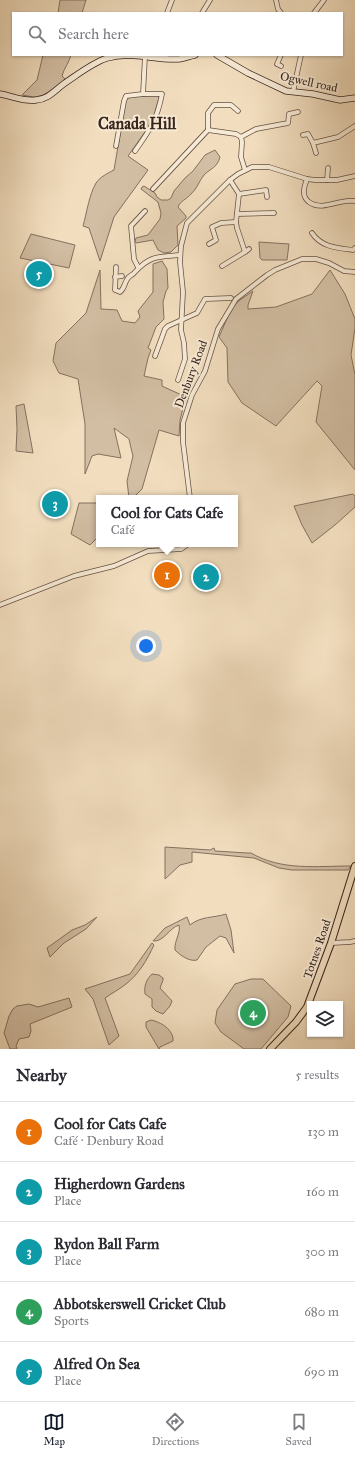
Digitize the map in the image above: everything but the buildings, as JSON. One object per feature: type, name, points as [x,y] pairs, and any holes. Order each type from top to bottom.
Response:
[{"type":"main road","name":"Totnes Road","points":[[270,1049],[296,1022],[307,1007],[331,943],[355,866]]},
{"type":"street","points":[[167,12],[172,0]]},
{"type":"street","points":[[203,12],[210,0]]},
{"type":"street","points":[[276,0],[280,12]]},
{"type":"street","points":[[315,12],[324,0]]},
{"type":"street","points":[[0,94],[30,100],[45,98],[98,62],[120,56],[145,56],[164,59],[178,59],[191,56]]},
{"type":"street","points":[[143,94],[145,56]]},
{"type":"street","name":"Ogwell road","points":[[219,56],[248,73],[279,88],[293,92],[313,94],[340,100],[355,98]]},
{"type":"street","points":[[280,56],[277,64],[281,66]]},
{"type":"street","points":[[293,92],[301,56]]},
{"type":"street","points":[[116,146],[126,96],[162,94],[159,111],[152,127],[135,151]]},
{"type":"street","points":[[153,190],[208,130],[208,113],[214,104],[231,104],[238,111]]},
{"type":"street","points":[[241,137],[256,129],[288,123],[289,114],[298,112]]},
{"type":"street","points":[[313,143],[338,137],[355,126]]},
{"type":"street","points":[[208,130],[236,134],[241,137]]},
{"type":"street","points":[[303,135],[308,134],[316,153]]},
{"type":"street","points":[[241,137],[241,157],[245,170]]},
{"type":"street","points":[[178,380],[185,359],[182,330],[183,292],[180,255],[187,223],[230,180],[245,170],[259,166],[269,167],[307,179],[327,180],[355,176]]},
{"type":"street","points":[[327,180],[328,168]]},
{"type":"street","points":[[307,179],[304,194],[308,201],[314,205],[322,206],[347,200],[355,201]]},
{"type":"street","points":[[222,266],[247,251],[238,236],[236,222],[239,194],[230,180]]},
{"type":"street","points":[[239,194],[266,190],[267,197]]},
{"type":"street","points":[[138,268],[134,259],[131,226],[145,211]]},
{"type":"street","points":[[237,214],[274,213]]},
{"type":"street","points":[[209,244],[216,240],[212,227],[221,222],[236,222]]},
{"type":"street","points":[[312,233],[323,244],[340,249],[353,250],[355,248]]},
{"type":"street","points":[[116,267],[115,290],[120,292],[123,289],[128,277],[134,274],[138,268],[155,257],[180,255]]},
{"type":"street","name":"Denbury Road","points":[[190,495],[183,442],[183,423],[192,395],[205,371],[218,329],[236,299],[275,270],[302,259],[316,259],[344,271],[355,272]]},
{"type":"street","points":[[115,277],[122,276]]},
{"type":"street","points":[[155,356],[165,329],[172,323],[197,313],[205,299],[232,298]]},
{"type":"street","points":[[0,605],[74,576],[114,566],[148,550],[181,549],[184,547]]},
{"type":"street","points":[[331,943],[355,941]]},
{"type":"shaded area","points":[[60,0],[86,0],[82,12],[58,12]]},
{"type":"shaded area","points":[[43,56],[71,56],[62,76],[66,80],[39,98],[22,95],[37,80]]},
{"type":"shaded area","points":[[158,95],[159,98],[152,122],[128,156],[148,170],[114,217],[100,261],[89,228],[83,226],[88,204],[96,183],[104,175],[114,170],[126,99],[131,97]]},
{"type":"shaded area","points":[[215,150],[220,157],[214,168],[204,175],[193,192],[180,203],[178,207],[186,218],[177,226],[178,245],[171,252],[164,253],[158,250],[153,240],[136,243],[136,238],[148,235],[160,219],[161,213],[158,202],[141,189],[142,187],[144,186],[155,193],[161,200],[168,200],[205,155]]},
{"type":"shaded area","points":[[31,234],[75,245],[69,268],[20,258]]},
{"type":"shaded area","points":[[259,242],[289,244],[287,260],[262,260],[260,258]]},
{"type":"shaded area","points":[[162,261],[167,269],[168,288],[163,302],[164,319],[156,327],[148,348],[151,350],[144,376],[162,380],[162,386],[186,397],[180,420],[179,436],[159,430],[142,489],[136,495],[129,495],[127,481],[133,456],[129,439],[114,428],[121,458],[98,454],[92,456],[85,474],[85,424],[78,379],[59,373],[53,361],[56,343],[86,313],[100,270],[101,309],[117,310],[122,321],[135,323],[140,317],[138,311],[153,292],[153,264]]},
{"type":"shaded area","points":[[330,270],[345,294],[355,319],[351,355],[355,375],[355,470],[316,422],[322,386],[317,381],[276,426],[242,403],[228,382],[227,348],[219,337],[232,307],[253,291],[248,309],[276,307],[312,294]]},
{"type":"shaded area","points":[[24,404],[33,453],[16,451],[16,406]]},
{"type":"shaded area","points":[[353,494],[355,496],[355,507],[312,543],[294,506]]},
{"type":"shaded area","points":[[79,503],[96,503],[96,539],[90,545],[71,534]]},
{"type":"shaded area","points":[[165,847],[210,850],[214,848],[215,851],[251,853],[275,863],[287,865],[312,867],[351,866],[348,870],[292,870],[279,868],[254,858],[192,852],[192,862],[180,865],[165,879]]},
{"type":"shaded area","points":[[226,914],[231,930],[234,953],[226,938],[220,936],[206,947],[197,960],[185,958],[175,950],[179,925],[157,941],[153,941],[165,928],[187,917],[190,925],[199,920]]},
{"type":"shaded area","points":[[97,917],[86,929],[64,943],[50,957],[47,948],[72,930],[85,925]]},
{"type":"shaded area","points":[[152,943],[154,945],[135,976],[124,986],[105,998],[119,1036],[109,1045],[93,999],[85,989],[130,974]]},
{"type":"shaded area","points":[[152,974],[159,975],[163,978],[160,988],[172,1001],[170,1006],[163,1014],[156,1011],[152,1007],[152,999],[145,994],[146,983]]},
{"type":"shaded area","points":[[251,979],[263,979],[291,1006],[288,1017],[261,1049],[244,1049],[221,1032],[215,1023],[217,1010],[235,984]]},
{"type":"shaded area","points":[[69,998],[72,1007],[30,1024],[31,1031],[29,1037],[19,1039],[16,1046],[17,1049],[10,1049],[4,1033],[9,1016],[13,1009],[17,1006],[29,1004],[38,1007]]},
{"type":"shaded area","points":[[151,1020],[166,1027],[173,1037],[173,1041],[160,1047],[159,1049],[146,1027],[146,1022]]},
{"type":"place","name":"Alfred On Sea","points":[[39,274]]},
{"type":"place","name":"Rydon Ball Farm","points":[[55,504]]},
{"type":"place","name":"Cool for Cats Cafe","points":[[167,575]]},
{"type":"place","name":"Higherdown Gardens","points":[[206,577]]},
{"type":"place","name":"Abbotskerswell Cricket Club","points":[[253,1013]]},
{"type":"district","name":"Canada Hill","points":[[137,123]]}]
